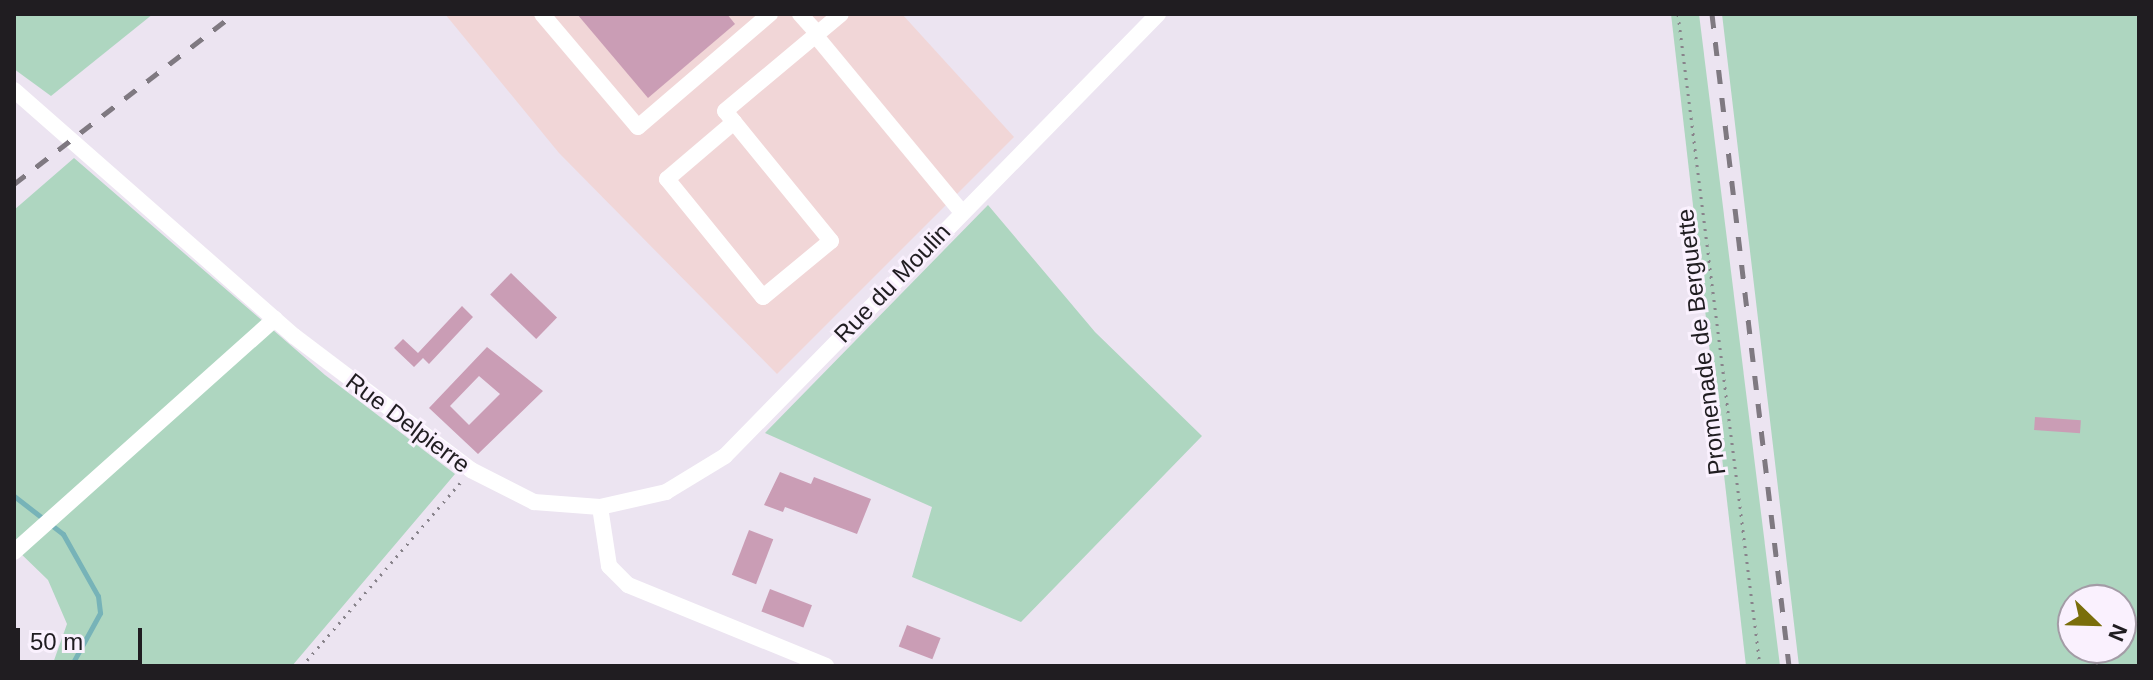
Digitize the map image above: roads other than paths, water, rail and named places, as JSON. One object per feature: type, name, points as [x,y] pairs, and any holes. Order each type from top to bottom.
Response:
[{"type":"street","points":[[542,14],[638,127],[770,14]]},
{"type":"street","points":[[800,14],[961,211]]},
{"type":"street","points":[[734,122],[667,179],[763,297],[831,241],[734,122],[725,111],[841,14]]},
{"type":"street","name":"Rue du Moulin","points":[[600,507],[649,498],[718,462],[961,211],[1158,14]]},
{"type":"street","name":"Rue Delpierre","points":[[14,90],[275,319],[471,470],[534,502],[600,507]]},
{"type":"street","points":[[14,552],[275,319]]},
{"type":"street","points":[[600,507],[609,566],[628,585],[826,666]]},
{"type":"waterway","points":[[14,496],[63,534],[98,596],[100,613],[71,666]]},
{"type":"railway","points":[[14,184],[234,14]]},
{"type":"railway","points":[[1712,14],[1789,666]]}]
